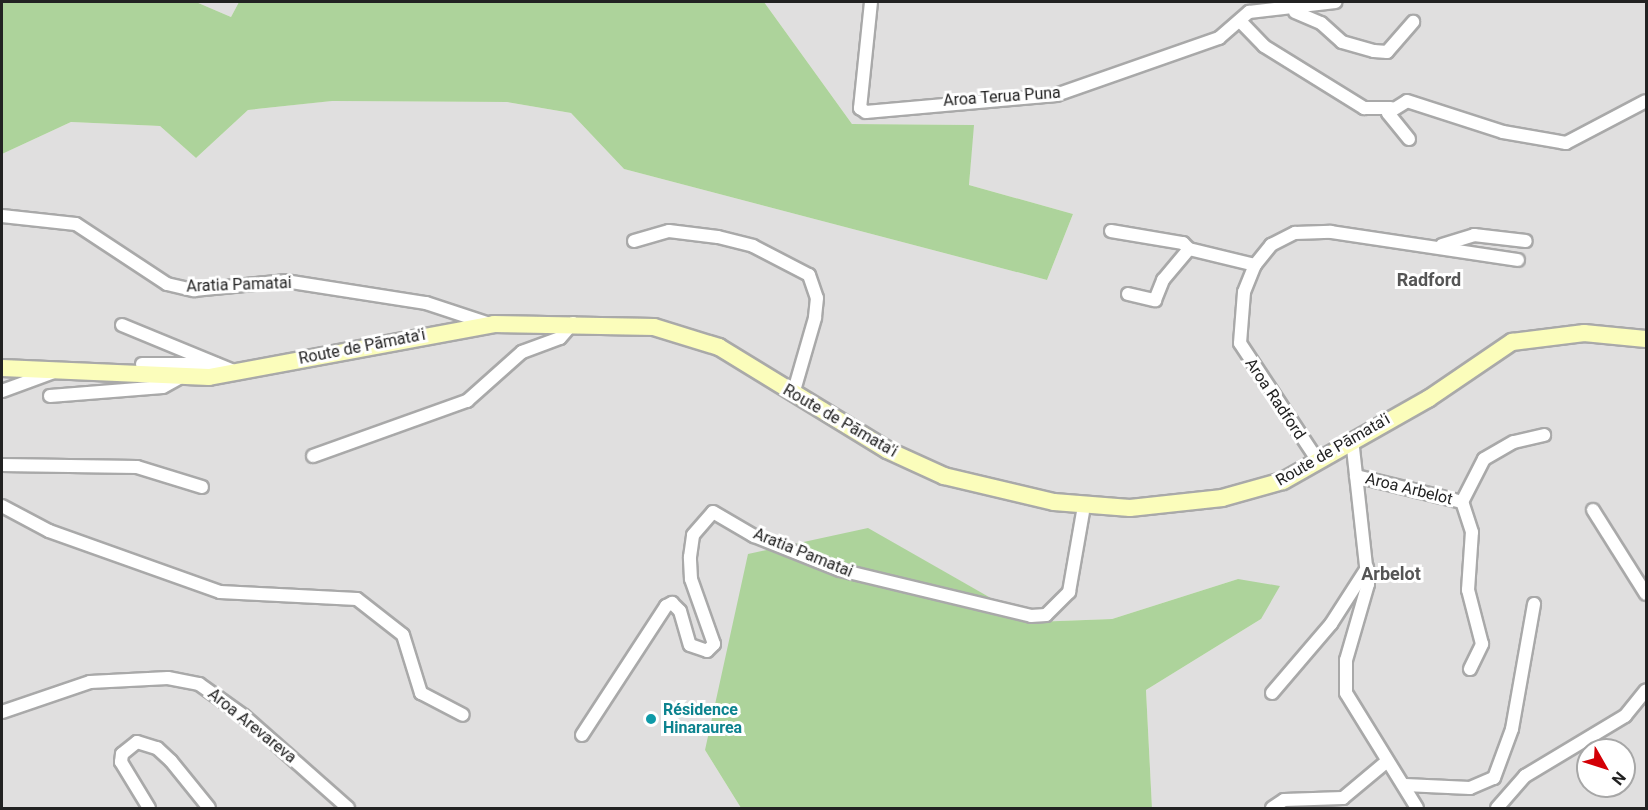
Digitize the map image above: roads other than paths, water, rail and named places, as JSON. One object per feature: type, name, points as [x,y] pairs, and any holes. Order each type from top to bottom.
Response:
[{"type":"main road","name":"Route de Pāmata'i","points":[[2,368],[179,378],[491,325],[573,323],[683,332],[719,347],[793,394],[928,470],[974,485],[1084,506],[1150,507],[1214,499],[1267,487],[1428,399],[1512,342],[1584,333],[1647,339]]},
{"type":"street","name":"Aroa Terua Puna","points":[[871,2],[860,108],[866,112],[1056,96],[1186,52],[1219,38],[1240,21],[1262,8],[1291,10],[1309,15],[1342,42],[1374,51],[1387,52],[1413,22]]},
{"type":"street","name":"Aroa Terua Puna","points":[[1291,10],[1335,2]]},
{"type":"street","points":[[1240,21],[1263,46],[1364,108],[1391,108],[1420,102],[1503,132],[1566,143],[1647,101]]},
{"type":"street","points":[[1391,108],[1388,113],[1396,128],[1409,139]]},
{"type":"street","name":"Aratia Pamatai","points":[[2,216],[76,224],[167,284],[194,290],[285,281],[426,303],[491,325]]},
{"type":"street","points":[[634,241],[669,231],[718,237],[753,246],[813,282],[815,318],[793,394]]},
{"type":"street","points":[[1111,231],[1183,243],[1189,249],[1255,265]]},
{"type":"street","name":"Aroa Radford","points":[[1318,461],[1240,343],[1239,314],[1255,265],[1271,245],[1295,233],[1440,246],[1518,260]]},
{"type":"street","name":"Aroa Radford","points":[[1440,246],[1474,235],[1526,241]]},
{"type":"street","points":[[1128,294],[1155,300],[1163,280],[1189,249]]},
{"type":"street","points":[[313,456],[467,401],[522,352],[560,338],[573,323]]},
{"type":"street","points":[[122,325],[232,369]]},
{"type":"street","points":[[142,364],[232,369]]},
{"type":"street","points":[[2,391],[58,370]]},
{"type":"street","points":[[50,396],[163,387],[179,378]]},
{"type":"street","name":"Aroa Arbelot","points":[[1470,669],[1482,644],[1468,590],[1472,531],[1462,502],[1484,459],[1514,442],[1544,435]]},
{"type":"street","name":"Aroa Arbelot","points":[[1352,439],[1367,568],[1366,598],[1344,675],[1353,709],[1386,762],[1405,785],[1417,808]]},
{"type":"street","points":[[2,465],[137,467],[202,487]]},
{"type":"street","name":"Aroa Arbelot","points":[[1356,476],[1462,502]]},
{"type":"street","name":"Aratia Pamatai","points":[[582,735],[666,606],[672,603],[680,611],[690,645],[707,651],[714,644],[715,635],[691,579],[690,557],[693,535],[714,512],[754,536],[840,570],[1031,616],[1046,615],[1069,592],[1084,506]]},
{"type":"street","points":[[2,507],[50,531],[220,592],[357,599],[403,635],[421,693],[463,715]]},
{"type":"street","points":[[1593,510],[1643,589]]},
{"type":"street","points":[[1272,693],[1331,624],[1367,568]]},
{"type":"street","points":[[1405,785],[1470,788],[1491,782],[1520,691],[1534,604]]},
{"type":"street","name":"Aroa Arevareva","points":[[2,712],[90,682],[168,678],[200,684],[244,716],[348,808]]},
{"type":"street","points":[[1499,805],[1540,765],[1625,716],[1647,690]]},
{"type":"street","points":[[149,808],[121,762],[122,754],[137,742],[157,748],[209,808]]},
{"type":"street","points":[[1272,808],[1284,800],[1343,798],[1386,762]]},
{"type":"place","name":"Résidence Hinaraurea","points":[[651,719]]},
{"type":"district","name":"Radford","points":[[1429,280]]},
{"type":"district","name":"Arbelot","points":[[1391,574]]}]
